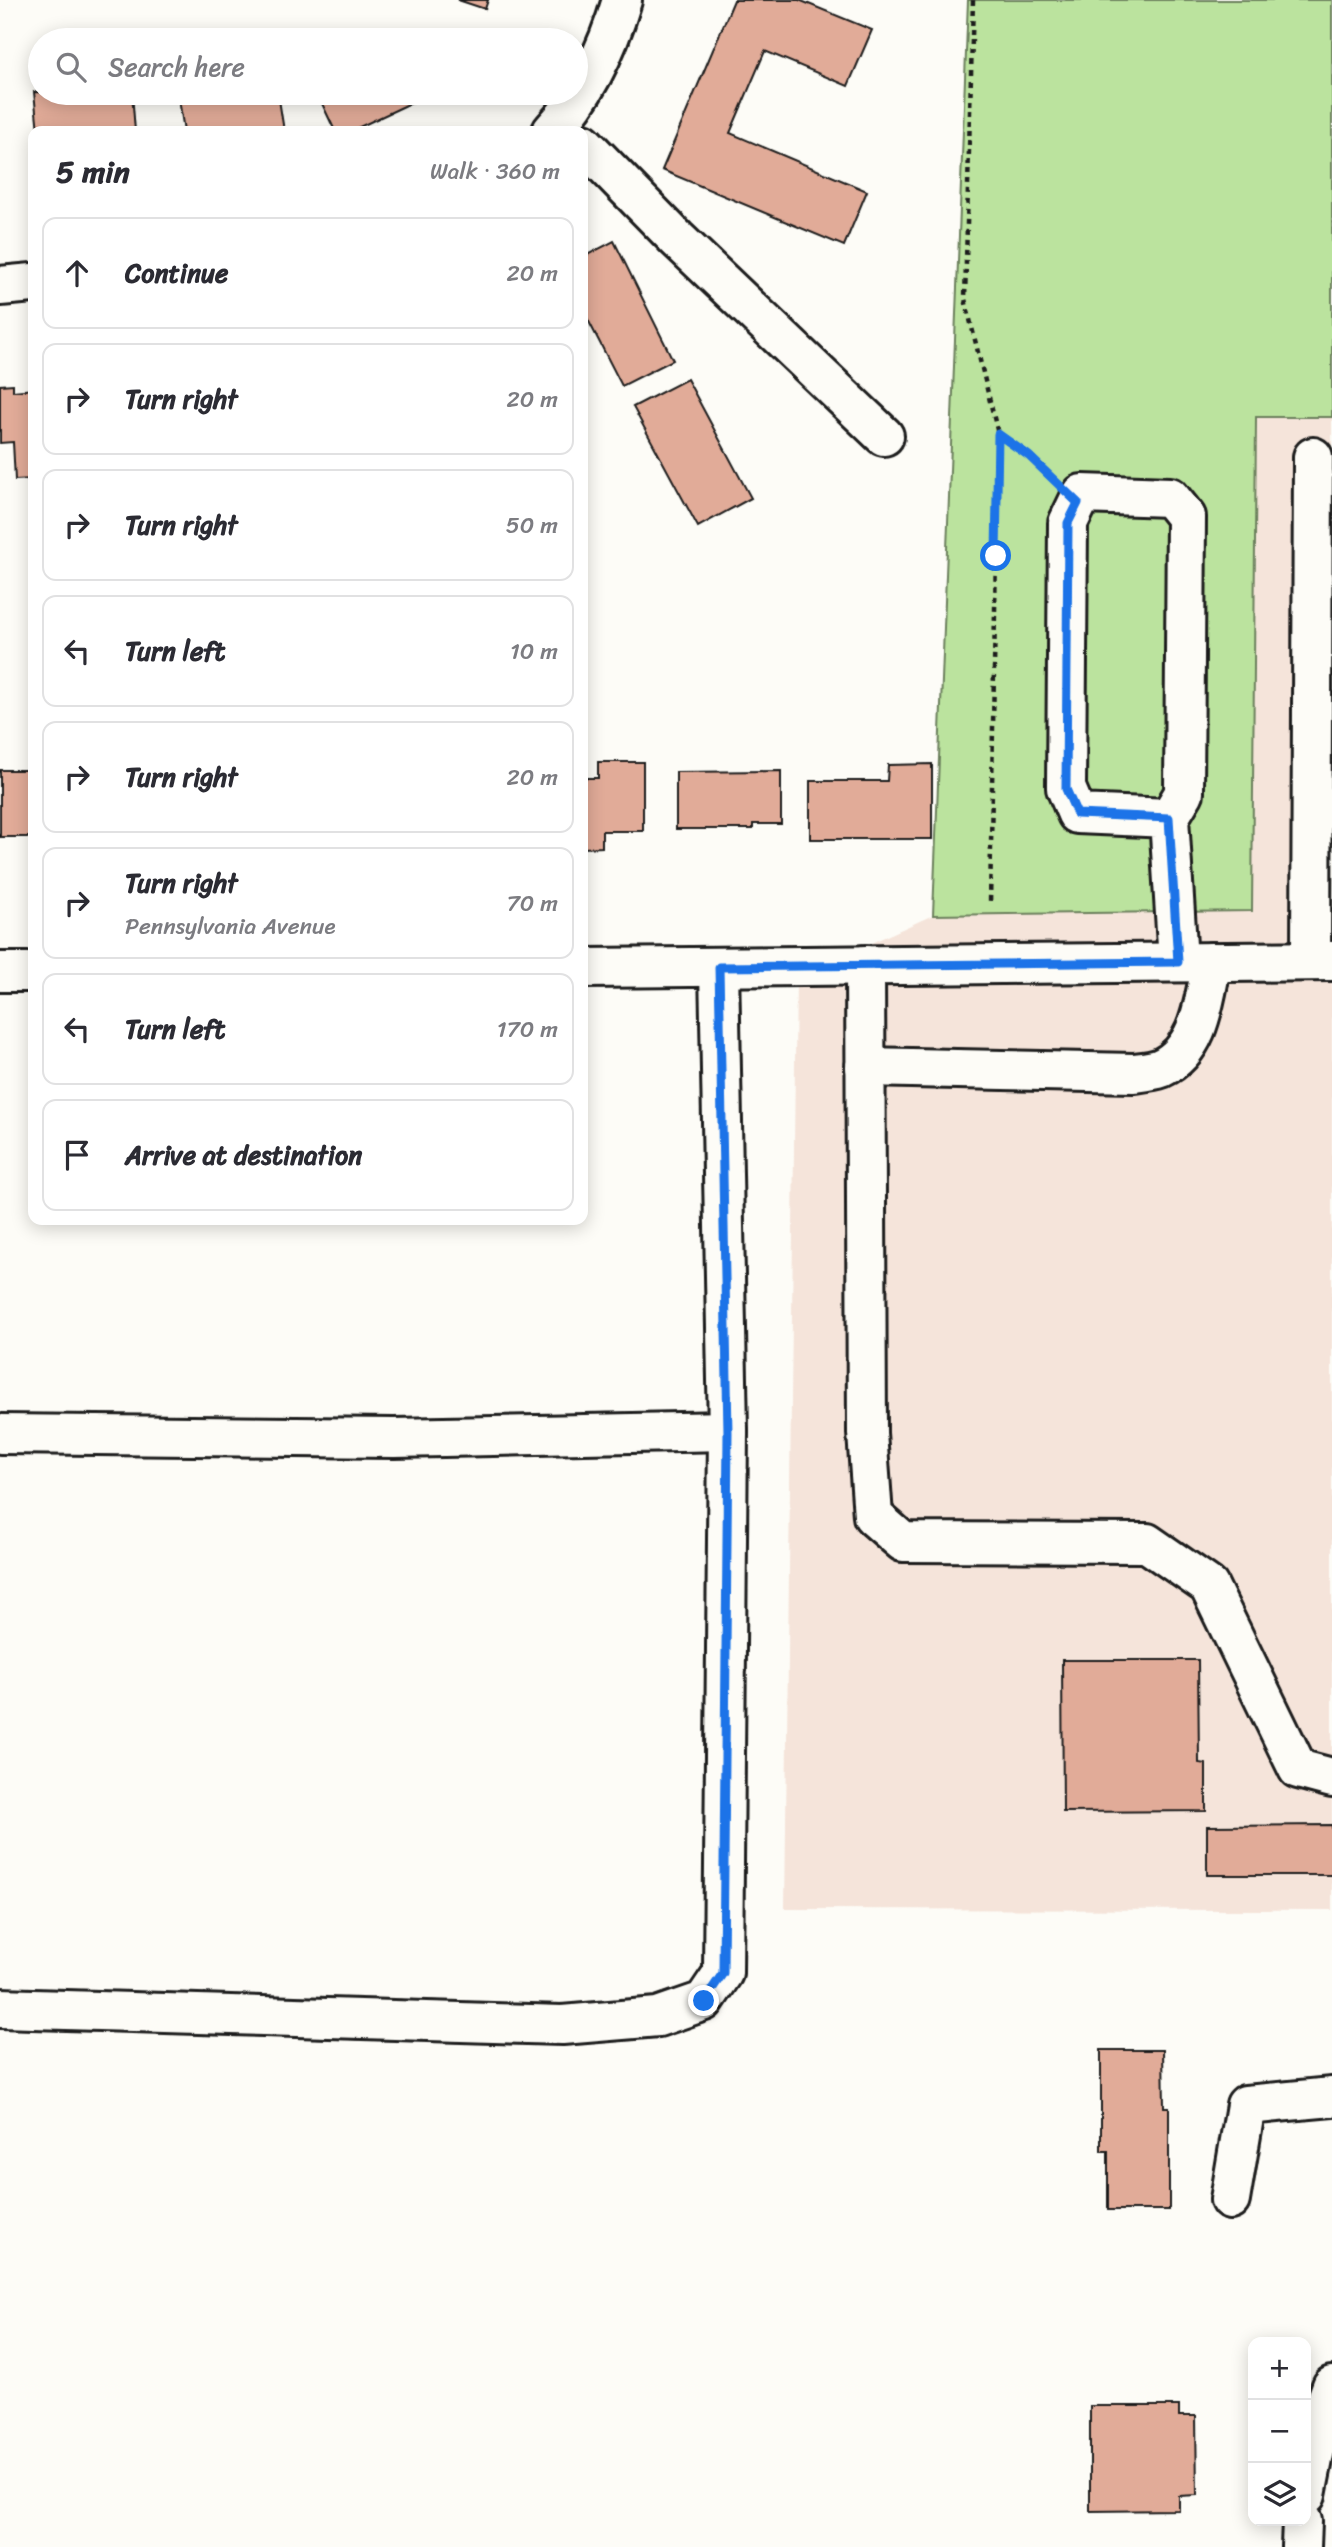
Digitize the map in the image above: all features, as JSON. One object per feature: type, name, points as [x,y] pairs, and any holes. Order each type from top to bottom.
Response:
[{"type":"street","points":[[588,82],[607,45],[622,0]]},
{"type":"street","points":[[569,126],[578,105]]},
{"type":"street","points":[[588,152],[884,436]]},
{"type":"street","points":[[0,286],[28,283]]},
{"type":"street","points":[[588,968],[1322,961],[1322,811],[1313,457]]},
{"type":"street","points":[[865,1068],[1134,1073],[1161,1068],[1185,1048],[1199,1024],[1195,962],[1169,818],[1184,793],[1186,517],[1170,497],[1082,494],[1068,523],[1066,789],[1077,814],[1169,818]]},
{"type":"street","points":[[865,965],[867,1433],[873,1516],[902,1542],[1147,1543],[1209,1586],[1298,1769],[1332,1778]]},
{"type":"street","points":[[0,2008],[562,2025],[658,2017],[704,2001],[723,1973],[728,1432],[719,967]]},
{"type":"street","points":[[0,972],[28,972]]},
{"type":"street","points":[[0,1434],[394,1438],[728,1432]]},
{"type":"street","points":[[1230,2200],[1246,2105],[1332,2097]]},
{"type":"street","points":[[1311,2469],[1322,2413],[1332,2386]]},
{"type":"street","points":[[1301,2547],[1302,2526]]},
{"type":"path","points":[[973,0],[965,299],[998,434],[990,904]]},
{"type":"path","points":[[998,434],[1029,456],[1078,503]]},
{"type":"shaded area","points":[[1256,417],[1332,417],[1332,1910],[785,1909],[796,977],[933,915],[1252,911]]},
{"type":"green space","points":[[968,0],[1332,0],[1332,417],[1256,417],[1252,911],[933,915]]},
{"type":"building","points":[[458,0],[488,0],[485,9]]},
{"type":"building","points":[[734,0],[799,0],[872,30],[848,86],[765,51],[730,133],[867,191],[844,246],[662,170]]},
{"type":"building","points":[[35,105],[133,105],[135,126],[37,126]]},
{"type":"building","points":[[180,105],[280,105],[283,126],[183,126]]},
{"type":"building","points":[[323,105],[406,105],[362,126],[333,126]]},
{"type":"building","points":[[614,241],[673,360],[622,386],[588,320],[588,254]]},
{"type":"building","points":[[687,379],[751,498],[698,527],[633,407]]},
{"type":"building","points":[[13,384],[13,391],[28,390],[28,479],[15,480],[13,442],[0,443],[0,385]]},
{"type":"building","points":[[598,762],[643,762],[643,831],[602,831],[602,847],[588,848],[588,778],[598,778]]},
{"type":"building","points":[[932,764],[932,839],[810,839],[810,781],[887,781],[888,765]]},
{"type":"building","points":[[0,770],[28,770],[28,837],[0,837]]},
{"type":"building","points":[[781,771],[781,824],[753,824],[753,829],[676,829],[676,772]]},
{"type":"building","points":[[1062,1660],[1198,1660],[1199,1763],[1206,1764],[1206,1811],[1063,1812]]},
{"type":"building","points":[[1332,1825],[1332,1875],[1207,1875],[1207,1826]]},
{"type":"building","points":[[1101,2050],[1163,2050],[1164,2107],[1169,2107],[1169,2210],[1108,2210],[1108,2151],[1101,2151]]},
{"type":"building","points":[[1090,2406],[1179,2406],[1179,2416],[1196,2416],[1197,2495],[1179,2496],[1179,2510],[1090,2511]]},
{"type":"route","points":[[704,2001],[723,1973],[728,1432],[719,967],[1178,962],[1169,818],[1077,814],[1066,789],[1068,523],[1078,503],[1029,456],[998,434],[996,556]]}]
